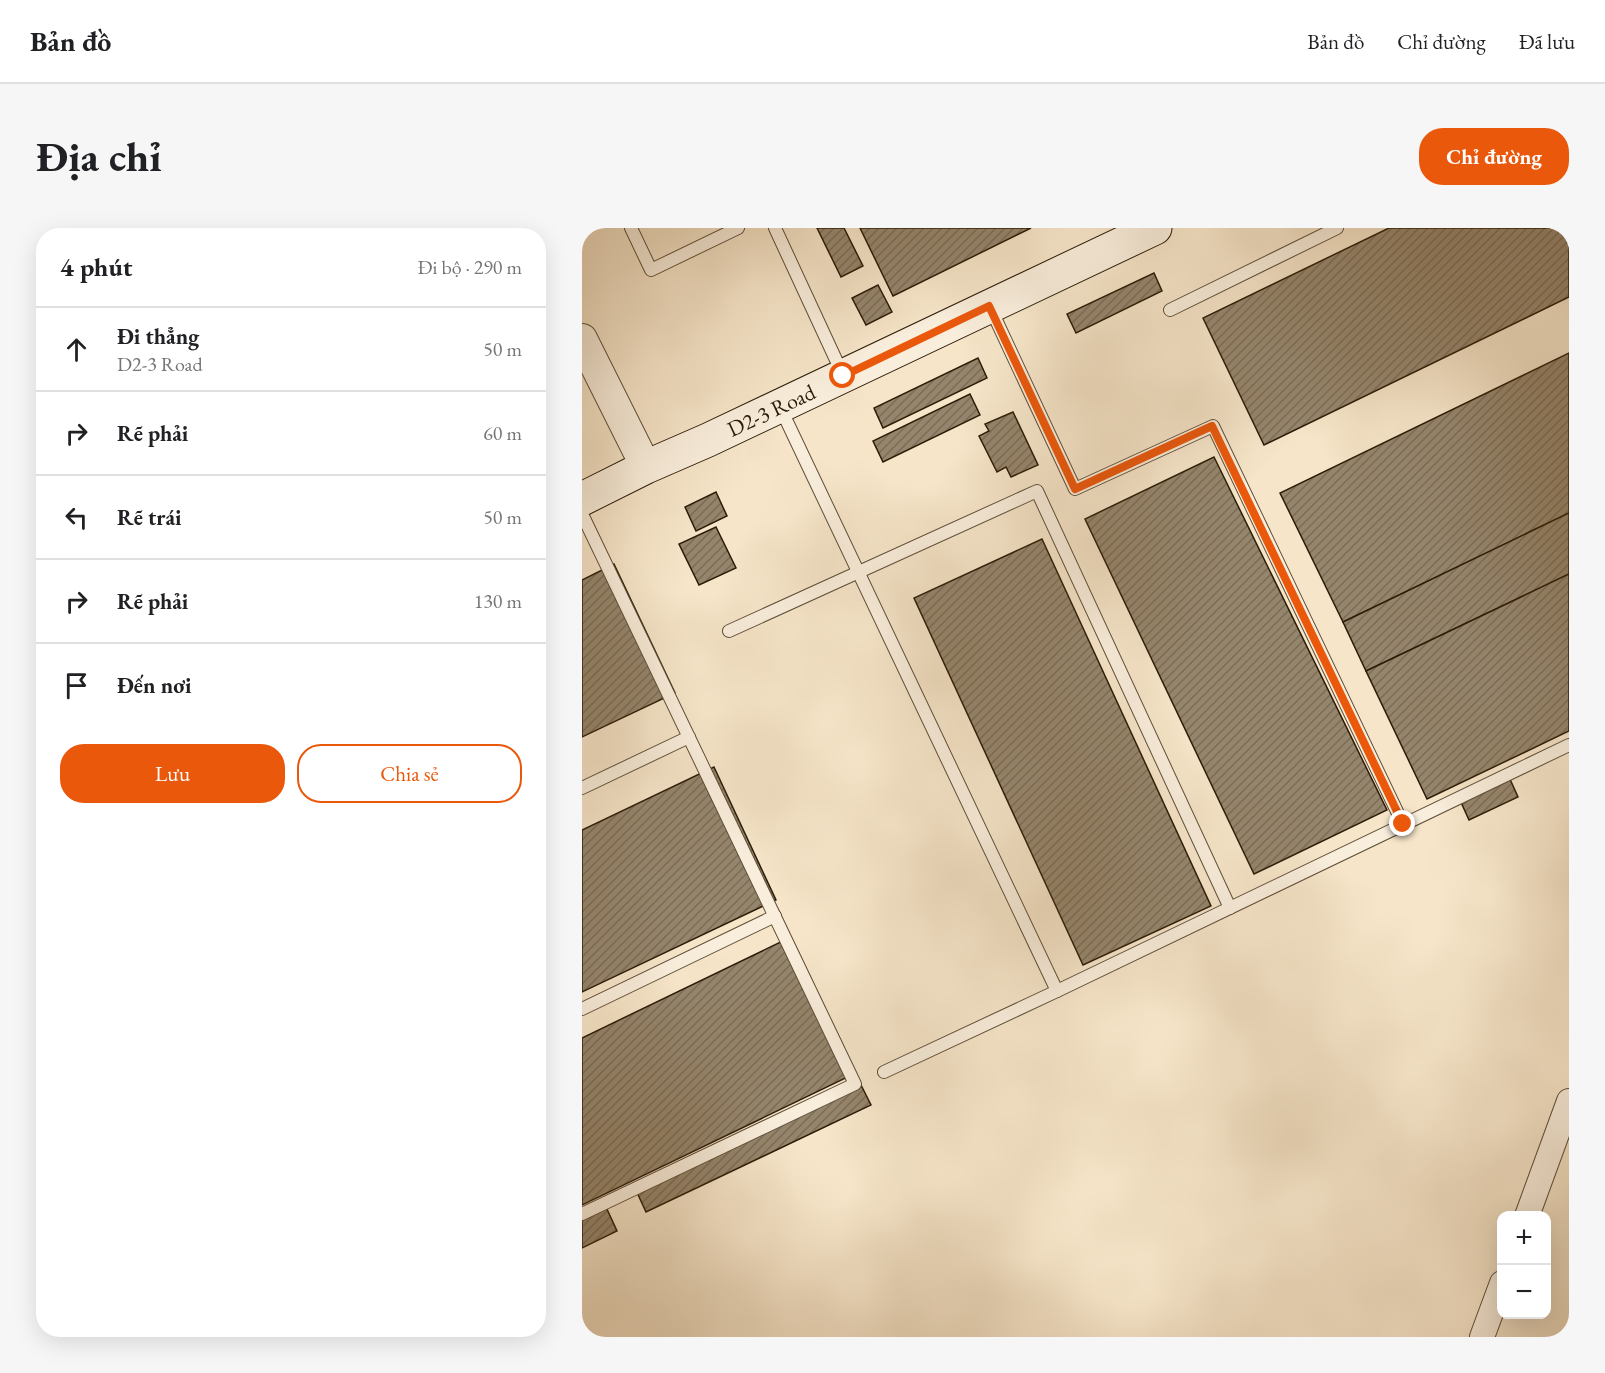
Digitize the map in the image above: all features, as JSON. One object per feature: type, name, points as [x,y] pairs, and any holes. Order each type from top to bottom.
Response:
[{"type":"main road","name":"D2-3 Road","points":[[582,500],[646,467],[708,440],[1155,228]]},
{"type":"street","points":[[582,339],[646,467]]},
{"type":"street","points":[[1528,1211],[1569,1101]]},
{"type":"street","points":[[1482,1337],[1497,1296]]},
{"type":"lane","points":[[631,228],[651,270],[738,228]]},
{"type":"lane","points":[[775,228],[843,376]]},
{"type":"lane","points":[[1170,310],[1337,228]]},
{"type":"lane","points":[[989,306],[1075,489],[1212,426],[1403,824]]},
{"type":"lane","points":[[779,406],[1057,991]]},
{"type":"lane","points":[[729,631],[1037,491],[1230,908]]},
{"type":"lane","points":[[582,514],[855,1084],[582,1214]]},
{"type":"lane","points":[[582,788],[689,737]]},
{"type":"lane","points":[[885,1072],[1569,745]]},
{"type":"lane","points":[[582,1009],[775,916]]},
{"type":"building","points":[[817,228],[844,228],[863,266],[841,277]]},
{"type":"building","points":[[860,228],[1031,228],[893,296]]},
{"type":"building","points":[[1389,228],[1569,228],[1569,297],[1264,445],[1203,318]]},
{"type":"building","points":[[1154,273],[1162,291],[1076,333],[1067,314]]},
{"type":"building","points":[[878,285],[892,312],[866,325],[852,298]]},
{"type":"building","points":[[1569,353],[1569,513],[1343,622],[1280,493]]},
{"type":"building","points":[[978,358],[987,378],[883,428],[874,408]]},
{"type":"building","points":[[970,394],[980,415],[883,462],[873,441]]},
{"type":"building","points":[[1013,412],[1038,465],[1011,477],[1006,467],[997,472],[979,436],[989,431],[985,424]]},
{"type":"building","points":[[1214,457],[1387,810],[1254,874],[1085,519]]},
{"type":"building","points":[[716,492],[727,516],[696,531],[685,507]]},
{"type":"building","points":[[1569,513],[1569,574],[1366,671],[1343,622]]},
{"type":"building","points":[[716,527],[736,568],[699,585],[679,544]]},
{"type":"building","points":[[1042,539],[1211,906],[1083,965],[914,598]]},
{"type":"building","points":[[614,564],[675,693],[582,737],[582,580]]},
{"type":"building","points":[[1569,574],[1569,731],[1427,799],[1366,671]]},
{"type":"building","points":[[714,767],[776,900],[582,992],[582,830]]},
{"type":"building","points":[[1509,777],[1518,797],[1469,820],[1460,800]]},
{"type":"building","points":[[791,937],[856,1073],[582,1205],[582,1038]]},
{"type":"building","points":[[859,1081],[871,1105],[646,1212],[635,1188]]},
{"type":"building","points":[[606,1207],[617,1231],[582,1248],[582,1218]]},
{"type":"route","points":[[843,376],[989,306],[1075,489],[1212,426],[1403,824]]}]
